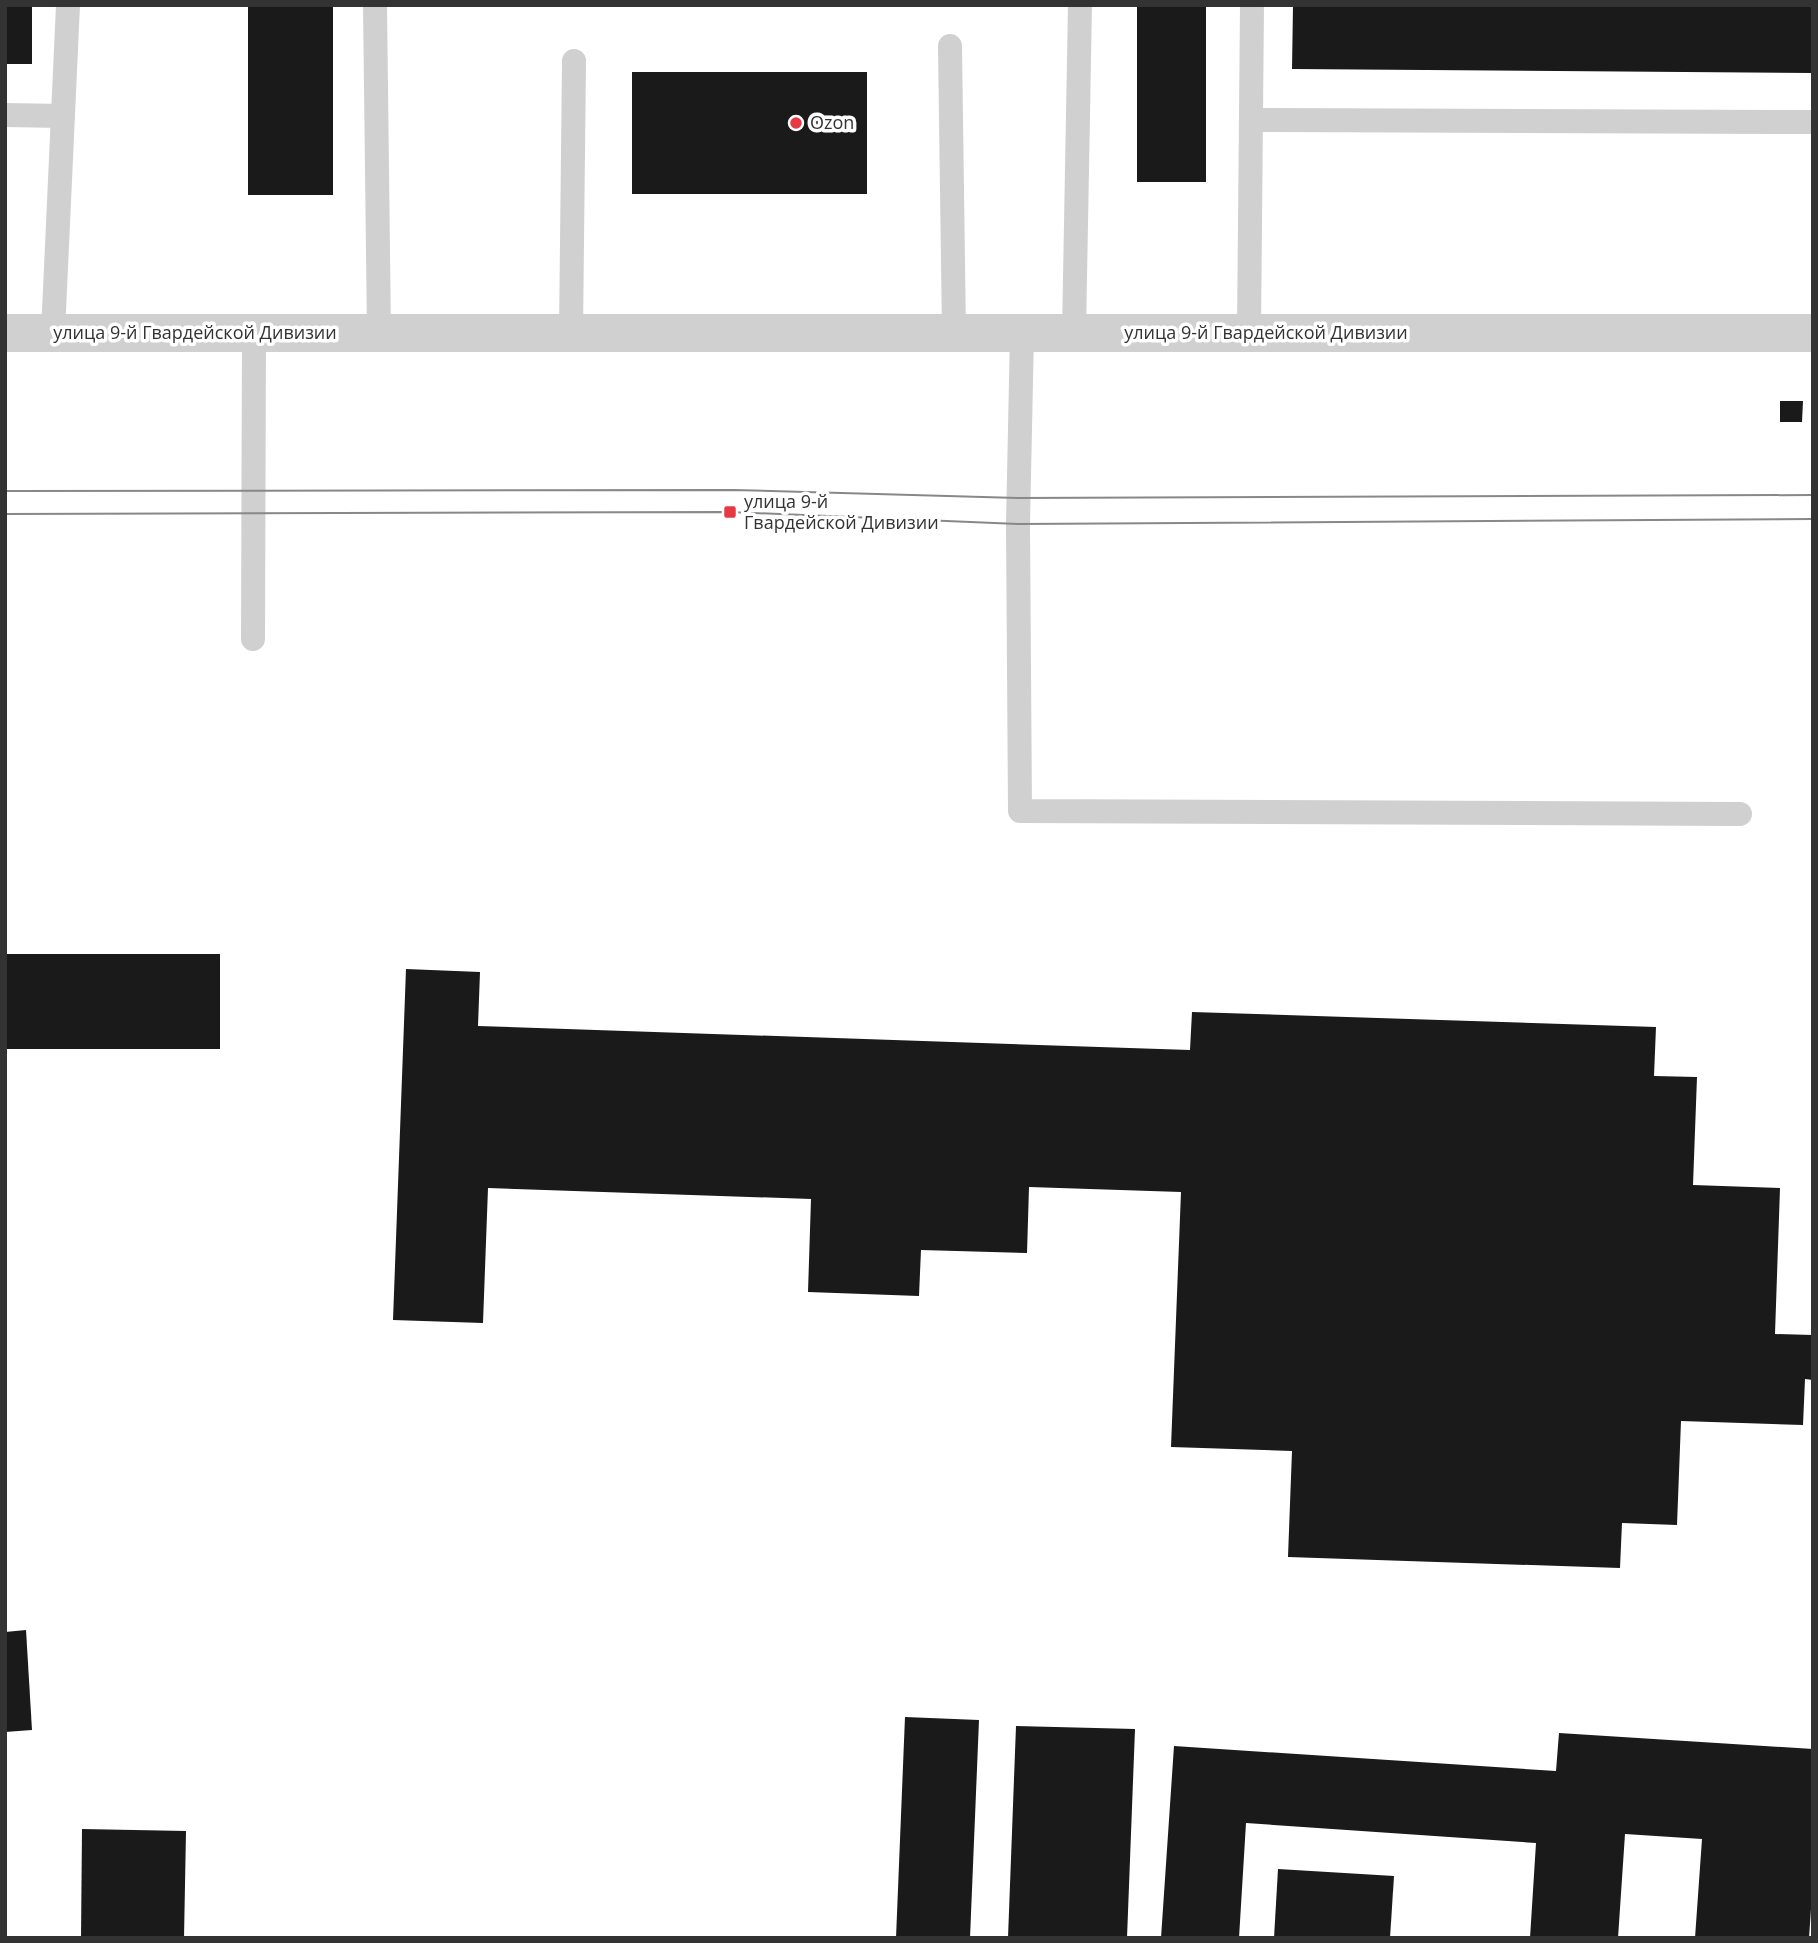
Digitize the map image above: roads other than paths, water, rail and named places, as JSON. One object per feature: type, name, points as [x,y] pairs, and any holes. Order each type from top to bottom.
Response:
[{"type":"street","name":"улица 9-й Гвардейской Дивизии","points":[[5,333],[1813,333]]},
{"type":"lane","points":[[53,333],[68,5]]},
{"type":"lane","points":[[374,5],[379,333]]},
{"type":"lane","points":[[1074,333],[1080,5]]},
{"type":"lane","points":[[1249,333],[1252,5]]},
{"type":"lane","points":[[950,46],[954,333]]},
{"type":"lane","points":[[571,333],[574,61]]},
{"type":"lane","points":[[5,115],[63,116]]},
{"type":"lane","points":[[1251,120],[1813,122]]},
{"type":"lane","points":[[253,639],[254,333]]},
{"type":"lane","points":[[1022,333],[1018,524],[1020,811],[1740,814]]},
{"type":"tram line","points":[[5,491],[734,490],[1018,498],[1813,495]]},
{"type":"tram line","points":[[5,514],[730,512],[1018,524],[1813,519]]},
{"type":"place","name":"Ozon","points":[[796,123]]},
{"type":"place","name":"улица 9-й Гвардейской Дивизии","points":[[730,512]]}]
